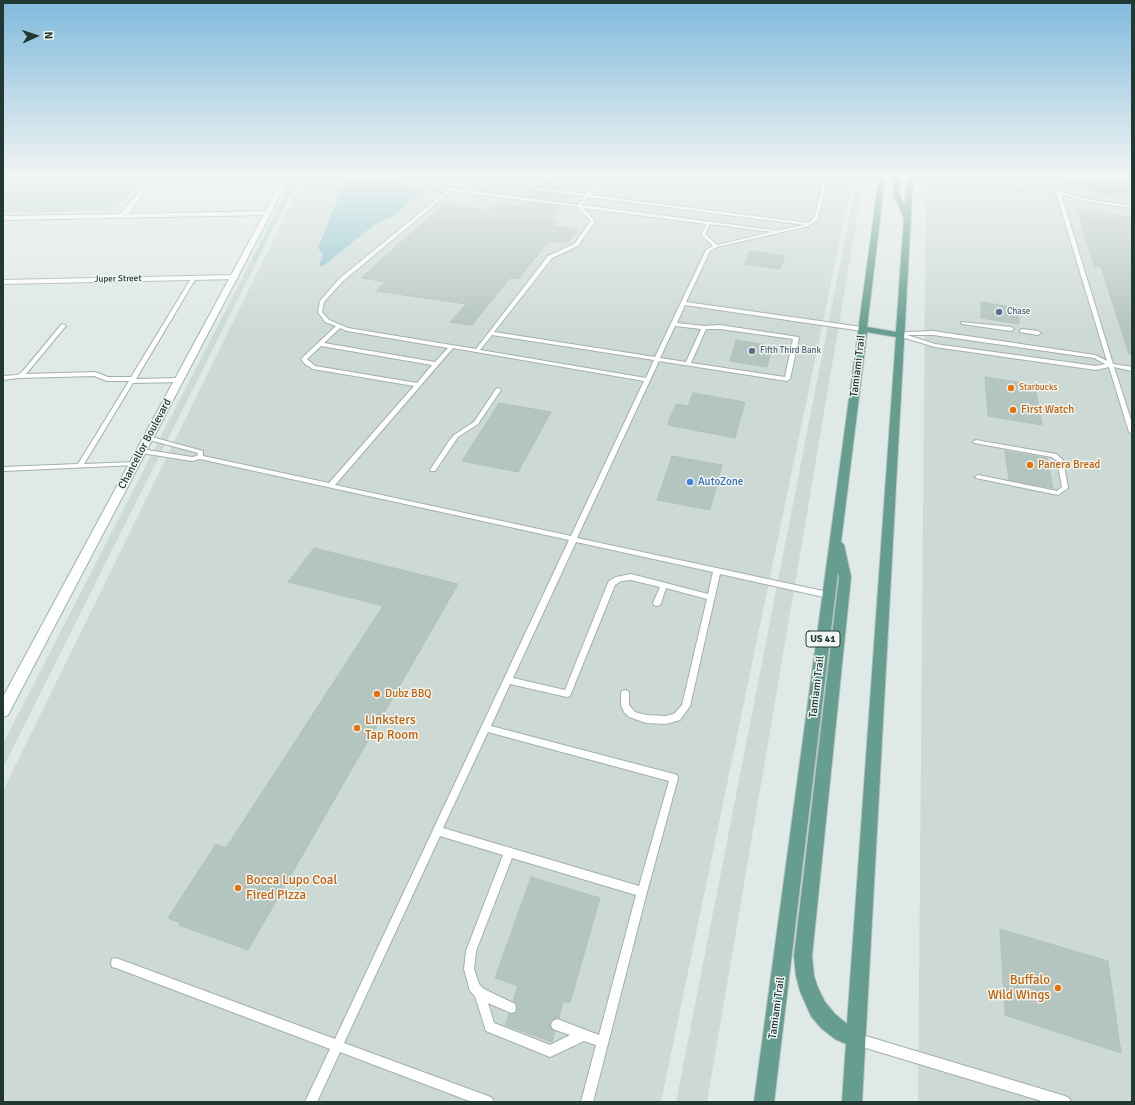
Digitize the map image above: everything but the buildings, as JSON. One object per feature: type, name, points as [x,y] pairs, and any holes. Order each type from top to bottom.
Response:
[{"type":"main road","name":"Tamiami Trail","points":[[764,1102],[875,229]]},
{"type":"main road","points":[[852,1102],[907,229]]},
{"type":"main road","points":[[862,329],[900,334]]},
{"type":"main road","points":[[836,534],[844,577],[803,956],[805,976],[809,991],[818,1009],[828,1021],[842,1032],[856,1039]]},
{"type":"street","name":"Chancellor Boulevard","points":[[3,711],[260,229]]},
{"type":"street","name":"Juper Street","points":[[3,282],[234,277]]},
{"type":"lane","points":[[403,229],[341,280],[322,302],[320,312],[326,321],[347,329],[648,380]]},
{"type":"lane","points":[[477,351],[550,257],[576,245],[588,229]]},
{"type":"lane","points":[[706,229],[703,234],[716,246]]},
{"type":"lane","points":[[753,229],[780,232]]},
{"type":"lane","points":[[311,1102],[708,250],[716,246],[799,229]]},
{"type":"lane","points":[[1069,229],[1110,366],[1132,432]]},
{"type":"lane","points":[[80,466],[194,278]]},
{"type":"lane","points":[[684,303],[862,329]]},
{"type":"lane","points":[[963,322],[1011,329]]},
{"type":"lane","points":[[491,333],[787,379],[796,338],[720,327],[704,328],[674,324]]},
{"type":"lane","points":[[18,376],[24,373],[63,326]]},
{"type":"lane","points":[[339,326],[304,359],[312,367],[418,385]]},
{"type":"lane","points":[[688,364],[704,328]]},
{"type":"lane","points":[[1022,331],[1038,332]]},
{"type":"lane","points":[[900,334],[933,333],[1000,343],[1095,358],[1110,366]]},
{"type":"lane","points":[[900,334],[943,346],[1096,368],[1110,366],[1132,369]]},
{"type":"lane","points":[[320,344],[436,364]]},
{"type":"lane","points":[[331,485],[451,347]]},
{"type":"lane","points":[[3,378],[18,376],[95,374],[107,379],[179,380]]},
{"type":"lane","points":[[433,470],[451,442],[476,422],[498,390]]},
{"type":"lane","points":[[148,438],[201,452],[200,456]]},
{"type":"lane","points":[[976,442],[1054,454],[1060,460],[1065,488],[1058,492],[978,477]]},
{"type":"lane","points":[[141,450],[192,459],[200,456],[828,595]]},
{"type":"lane","points":[[3,469],[134,464]]},
{"type":"lane","points":[[625,693],[626,710],[632,715],[646,719],[666,720],[677,717],[686,706],[717,570]]},
{"type":"lane","points":[[508,680],[566,694],[612,583],[619,579],[631,577],[711,597]]},
{"type":"lane","points":[[657,603],[664,585]]},
{"type":"lane","points":[[486,728],[674,778],[642,892],[587,1102]]},
{"type":"lane","points":[[438,831],[642,892]]},
{"type":"lane","points":[[509,852],[471,952],[469,969],[474,987],[480,993],[511,1008]]},
{"type":"lane","points":[[116,964],[488,1102]]},
{"type":"lane","points":[[480,993],[490,1027],[550,1051],[583,1035]]},
{"type":"lane","points":[[557,1025],[603,1042]]},
{"type":"lane","points":[[856,1039],[1066,1102]]},
{"type":"shaded area","points":[[279,229],[842,229],[661,1102],[3,1102],[3,791]]},
{"type":"shaded area","points":[[847,229],[855,229],[707,1102],[676,1102]]},
{"type":"shaded area","points":[[926,229],[1132,229],[1132,1102],[918,1102]]},
{"type":"shaded area","points":[[251,261],[257,261],[3,768],[3,744]]},
{"type":"green space","points":[[268,229],[273,229],[257,261],[251,261]]},
{"type":"water","points":[[326,229],[370,229],[323,266],[319,266],[323,254],[318,248]]},
{"type":"place","name":"Chase","points":[[999,312]]},
{"type":"place","name":"Fifth Third Bank","points":[[752,351]]},
{"type":"place","name":"Starbucks","points":[[1011,388]]},
{"type":"place","name":"First Watch","points":[[1013,410]]},
{"type":"place","name":"Panera Bread","points":[[1030,465]]},
{"type":"place","name":"AutoZone","points":[[690,482]]},
{"type":"place","name":"Dubz BBQ","points":[[377,694]]},
{"type":"place","name":"Linksters Tap Room","points":[[357,728]]},
{"type":"place","name":"Bocca Lupo Coal Fired Pizza","points":[[238,888]]},
{"type":"place","name":"Buffalo Wild Wings","points":[[1058,988]]}]
